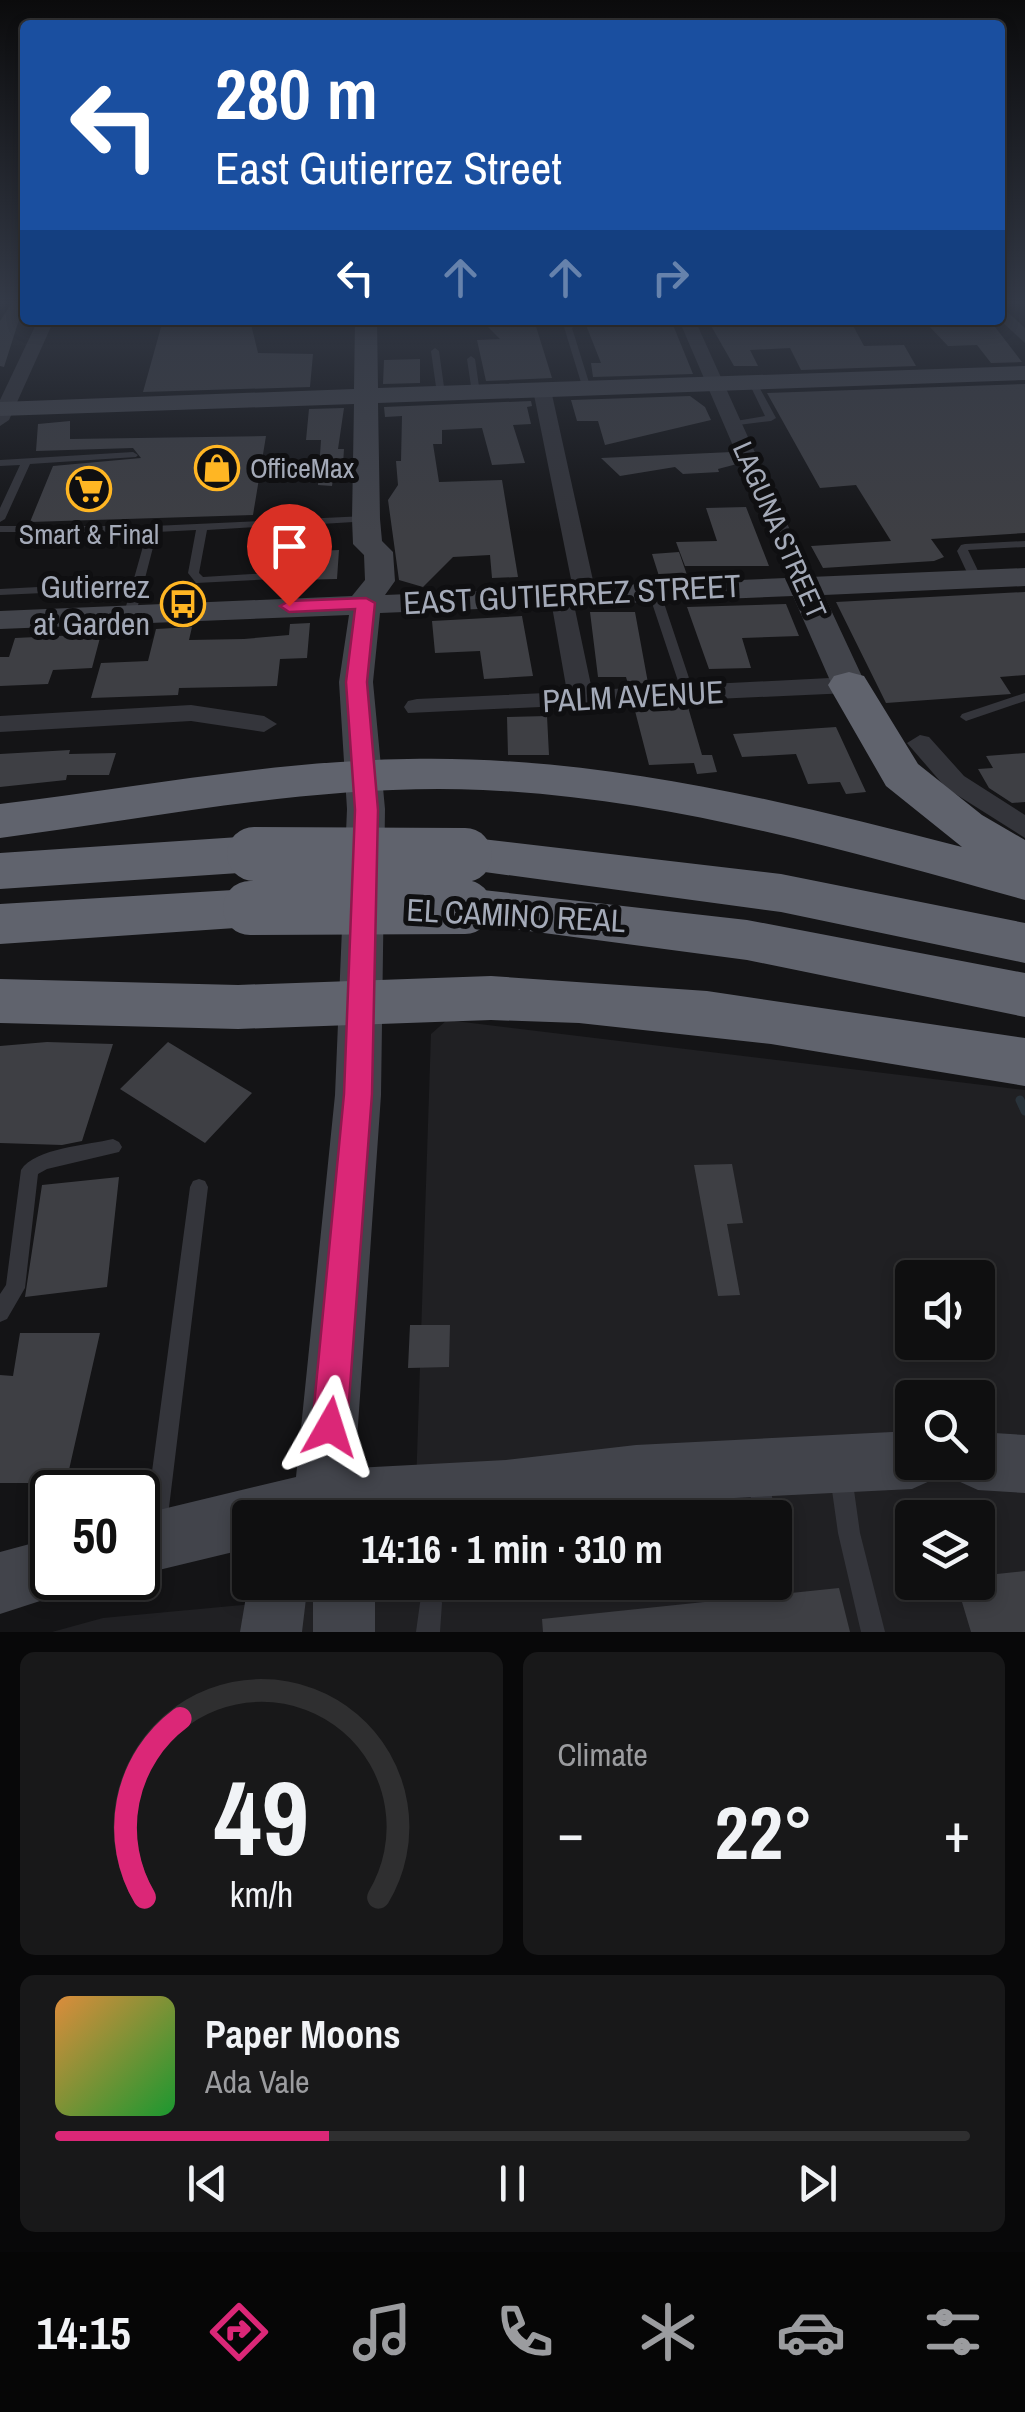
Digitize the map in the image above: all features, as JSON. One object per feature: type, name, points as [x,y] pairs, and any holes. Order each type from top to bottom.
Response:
[{"type":"highway","points":[[849,685],[902,776],[965,826],[1025,862]]},
{"type":"highway","points":[[0,820],[364,777],[473,774],[661,796],[774,818],[1025,882]]},
{"type":"highway","name":"EL CAMINO REAL","points":[[0,871],[254,854],[465,854],[781,894],[1025,943]]},
{"type":"highway","name":"EL CAMINO REAL","points":[[0,924],[250,908],[465,907],[640,922],[761,939],[1025,995]]},
{"type":"highway","points":[[0,1002],[136,1007],[361,1005],[509,998],[675,1008],[1025,1062]]},
{"type":"main road","points":[[322,1500],[354,1178],[364,777],[356,682],[366,600],[380,581],[378,552],[367,532],[366,380]]},
{"type":"main road","points":[[1,412],[831,380]]},
{"type":"main road","name":"EAST GUTIERREZ STREET","points":[[0,620],[134,599],[366,600],[1025,577]]},
{"type":"main road","name":"LAGUNA STREET","points":[[803,583],[849,685]]},
{"type":"main road","points":[[565,1500],[761,1493],[839,1461],[895,1460]]},
{"type":"main road","points":[[995,1463],[1025,1464]]},
{"type":"main road","points":[[160,1539],[232,1522]]},
{"type":"main road","points":[[0,1583],[30,1574]]},
{"type":"main road","points":[[271,1632],[275,1600]]},
{"type":"main road","points":[[344,1600],[344,1632]]},
{"type":"street","points":[[1,412],[17,380]]},
{"type":"street","name":"LAGUNA STREET","points":[[713,380],[803,583]]},
{"type":"street","points":[[542,390],[573,594],[581,698]]},
{"type":"street","name":"PALM AVENUE","points":[[417,706],[849,685]]},
{"type":"street","points":[[0,724],[191,713],[264,724]]},
{"type":"street","points":[[920,743],[955,782],[1025,828]]},
{"type":"lane","points":[[439,380],[441,394]]},
{"type":"lane","points":[[474,380],[476,393]]},
{"type":"lane","points":[[584,380],[587,389]]},
{"type":"lane","points":[[733,424],[770,418],[754,383]]},
{"type":"lane","points":[[0,463],[132,454]]},
{"type":"lane","points":[[0,519],[26,462]]},
{"type":"lane","points":[[314,540],[316,522]]},
{"type":"lane","points":[[0,529],[153,529],[316,522],[367,532]]},
{"type":"lane","points":[[202,527],[193,573],[200,580],[274,576],[280,524]]},
{"type":"lane","points":[[0,592],[134,599],[153,529]]},
{"type":"lane","points":[[976,579],[962,551],[964,547],[1021,545],[1025,557]]},
{"type":"lane","points":[[654,591],[688,693]]},
{"type":"lane","points":[[966,717],[1025,697]]},
{"type":"lane","points":[[0,1312],[14,1288],[30,1170],[43,1162],[113,1147]]},
{"type":"lane","points":[[157,1470],[199,1187]]},
{"type":"lane","points":[[839,1461],[849,1533],[873,1632]]},
{"type":"lane","points":[[428,1632],[431,1603]]},
{"type":"shaded area","points":[[447,1020],[1025,1090],[1025,1632],[52,1632],[103,1618],[295,1600],[792,1600],[792,1500],[416,1500],[431,1034]]},
{"type":"building","points":[[146,380],[311,380],[310,387],[143,392]]},
{"type":"building","points":[[383,380],[420,380],[420,383],[383,384]]},
{"type":"building","points":[[1025,384],[1025,533],[931,539],[944,557],[934,561],[823,568],[811,546],[891,541],[856,485],[820,488],[767,393]]},
{"type":"building","points":[[690,396],[705,407],[711,420],[605,445],[598,421],[577,421],[571,400]]},
{"type":"building","points":[[531,401],[532,406],[527,407],[531,424],[513,425],[525,463],[492,465],[482,428],[442,430],[442,444],[433,444],[439,482],[502,480],[518,577],[492,578],[490,555],[453,557],[423,587],[399,580],[388,500],[398,485],[396,461],[401,461],[402,416],[385,417],[384,407]]},
{"type":"building","points":[[344,408],[338,449],[344,449],[342,479],[333,479],[332,486],[318,485],[321,440],[306,440],[309,409]]},
{"type":"building","points":[[70,421],[70,439],[266,436],[253,515],[30,522],[53,466],[141,458],[133,448],[36,451],[38,424]]},
{"type":"building","points":[[732,452],[737,464],[718,469],[719,472],[683,474],[675,467],[620,476],[601,458]]},
{"type":"building","points":[[746,507],[769,566],[685,566],[676,542],[717,541],[706,508]]},
{"type":"building","points":[[339,550],[337,579],[293,580],[296,552]]},
{"type":"building","points":[[679,552],[687,575],[659,576],[652,554]]},
{"type":"building","points":[[1025,592],[1025,675],[1000,677],[1011,694],[886,703],[836,602]]},
{"type":"building","points":[[786,604],[799,636],[742,638],[751,668],[709,669],[687,607]]},
{"type":"building","points":[[590,612],[635,612],[648,683],[628,684],[626,677],[598,677]]},
{"type":"building","points":[[522,616],[533,676],[484,679],[480,651],[435,653],[432,621]]},
{"type":"building","points":[[310,623],[307,658],[280,659],[277,686],[179,688],[178,695],[91,698],[101,663],[148,661],[156,629],[192,627],[189,640],[244,639],[289,635],[290,624]]},
{"type":"building","points":[[101,634],[92,668],[53,670],[48,684],[0,686],[0,657],[9,657],[15,638]]},
{"type":"building","points":[[634,707],[688,707],[702,755],[712,755],[717,772],[697,774],[694,763],[649,765]]},
{"type":"building","points":[[547,716],[549,755],[508,755],[507,717]]},
{"type":"building","points":[[836,727],[866,792],[846,794],[840,782],[808,784],[796,754],[742,757],[733,734]]},
{"type":"building","points":[[70,750],[69,754],[116,753],[109,775],[67,775],[66,780],[0,787],[0,754]]},
{"type":"building","points":[[1025,753],[1025,802],[1012,803],[989,788],[978,769],[993,768],[986,756]]},
{"type":"building","points":[[47,1042],[113,1044],[82,1141],[62,1145],[0,1143],[0,1046]]},
{"type":"building","points":[[168,1042],[252,1093],[205,1143],[120,1089]]},
{"type":"building","points":[[732,1164],[743,1223],[727,1224],[740,1295],[718,1296],[694,1165]]},
{"type":"building","points":[[119,1177],[107,1287],[25,1297],[42,1185]]},
{"type":"building","points":[[410,1325],[450,1325],[449,1367],[408,1368]]},
{"type":"building","points":[[20,1333],[100,1333],[69,1470],[30,1470],[30,1483],[0,1483],[0,1375],[13,1376]]},
{"type":"building","points":[[1025,1571],[1025,1632],[971,1632],[961,1600],[995,1600],[995,1574]]},
{"type":"building","points":[[839,1588],[850,1632],[543,1632],[542,1619],[724,1600],[792,1600],[792,1593]]},
{"type":"waterway","points":[[1020,1100],[1025,1111]]},
{"type":"place","name":"OfficeMax","points":[[217,468]]},
{"type":"place","name":"Smart & Final","points":[[89,489]]},
{"type":"place","name":"Gutierrez at Garden","points":[[183,604]]},
{"type":"route","points":[[289,606],[366,603],[356,682],[366,810],[358,1094],[354,1178],[330,1427]]}]
